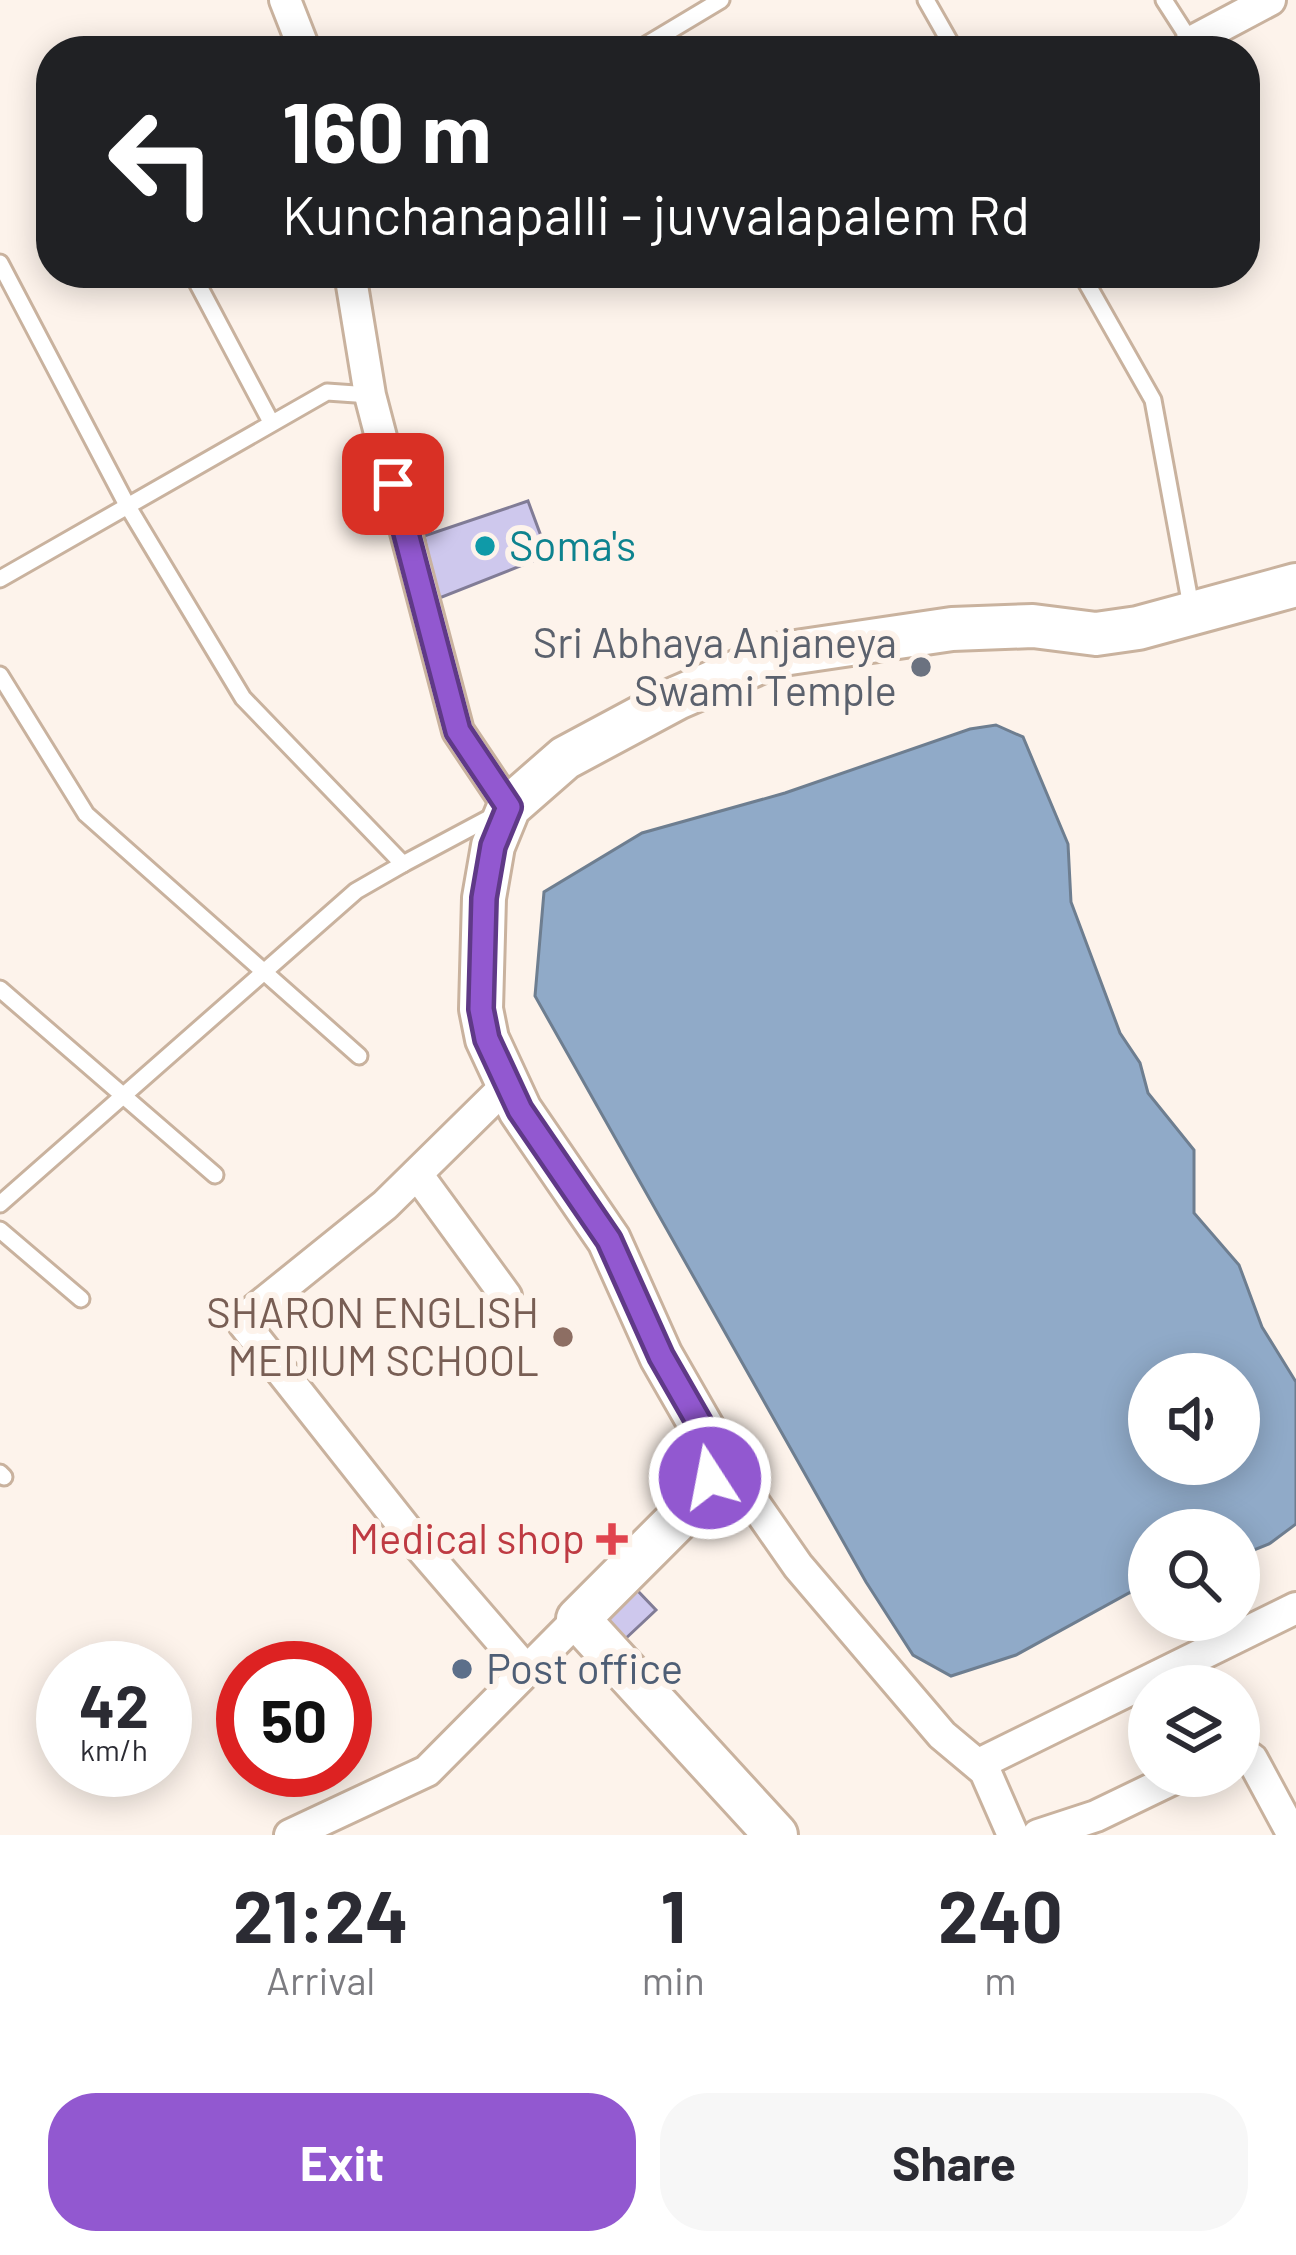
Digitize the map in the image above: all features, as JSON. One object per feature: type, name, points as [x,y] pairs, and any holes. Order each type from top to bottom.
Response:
[{"type":"main road","points":[[776,1835],[578,1619],[700,1497],[710,1478],[711,1460],[708,1438],[661,1356],[609,1240],[506,1086],[487,1039],[481,1009],[484,898],[493,846],[509,807],[565,758],[677,698],[776,655],[952,628],[1033,626],[1096,634],[1138,628],[1296,585]]},
{"type":"street","points":[[285,0],[299,36]]},
{"type":"street","points":[[1201,36],[1270,0]]},
{"type":"street","points":[[352,288],[370,395],[458,731],[509,807]]},
{"type":"street","points":[[506,1086],[417,1174],[251,1313],[244,1324],[421,1547],[527,1671]]},
{"type":"street","points":[[417,1174],[506,1296]]},
{"type":"street","points":[[711,1460],[743,1487],[798,1566],[943,1735],[979,1764],[1013,1835]]},
{"type":"street","points":[[979,1764],[1296,1608]]},
{"type":"street","points":[[290,1835],[427,1771],[578,1619]]},
{"type":"street","points":[[1260,1774],[1293,1835]]},
{"type":"street","points":[[1038,1835],[1101,1825],[1146,1797]]},
{"type":"lane","points":[[661,36],[721,0]]},
{"type":"lane","points":[[926,0],[946,36]]},
{"type":"lane","points":[[1164,0],[1188,36]]},
{"type":"lane","points":[[0,263],[127,505],[242,698],[403,864]]},
{"type":"lane","points":[[200,288],[271,422]]},
{"type":"lane","points":[[1090,288],[1154,400],[1190,601]]},
{"type":"lane","points":[[0,579],[327,392],[370,395]]},
{"type":"lane","points":[[0,675],[86,814],[358,1056]]},
{"type":"lane","points":[[0,1204],[356,891],[509,807]]},
{"type":"lane","points":[[0,989],[215,1175]]},
{"type":"lane","points":[[0,1229],[82,1299]]},
{"type":"water","points":[[996,725],[1023,737],[1068,844],[1071,902],[1120,1033],[1140,1063],[1148,1093],[1194,1150],[1194,1213],[1239,1265],[1262,1327],[1296,1382],[1296,1524],[1260,1548],[1260,1509],[1128,1509],[1128,1594],[1016,1655],[951,1676],[913,1655],[866,1582],[535,996],[544,892],[642,833],[785,793],[970,729]]},
{"type":"building","name":"Soma's","points":[[528,501],[548,555],[437,599],[424,536]]},
{"type":"building","points":[[636,1589],[656,1610],[623,1641],[603,1620]]},
{"type":"place","name":"Soma's","points":[[485,546]]},
{"type":"place","name":"Sri Abhaya Anjaneya Swami Temple","points":[[921,667]]},
{"type":"place","name":"SHARON ENGLISH MEDIUM SCHOOL","points":[[563,1337]]},
{"type":"place","name":"Medical shop","points":[[612,1539]]},
{"type":"place","name":"Post office","points":[[462,1669]]},
{"type":"route","points":[[393,484],[458,731],[509,807],[493,846],[484,898],[481,1009],[487,1039],[520,1110],[609,1240],[661,1356],[708,1438],[710,1478]]}]
